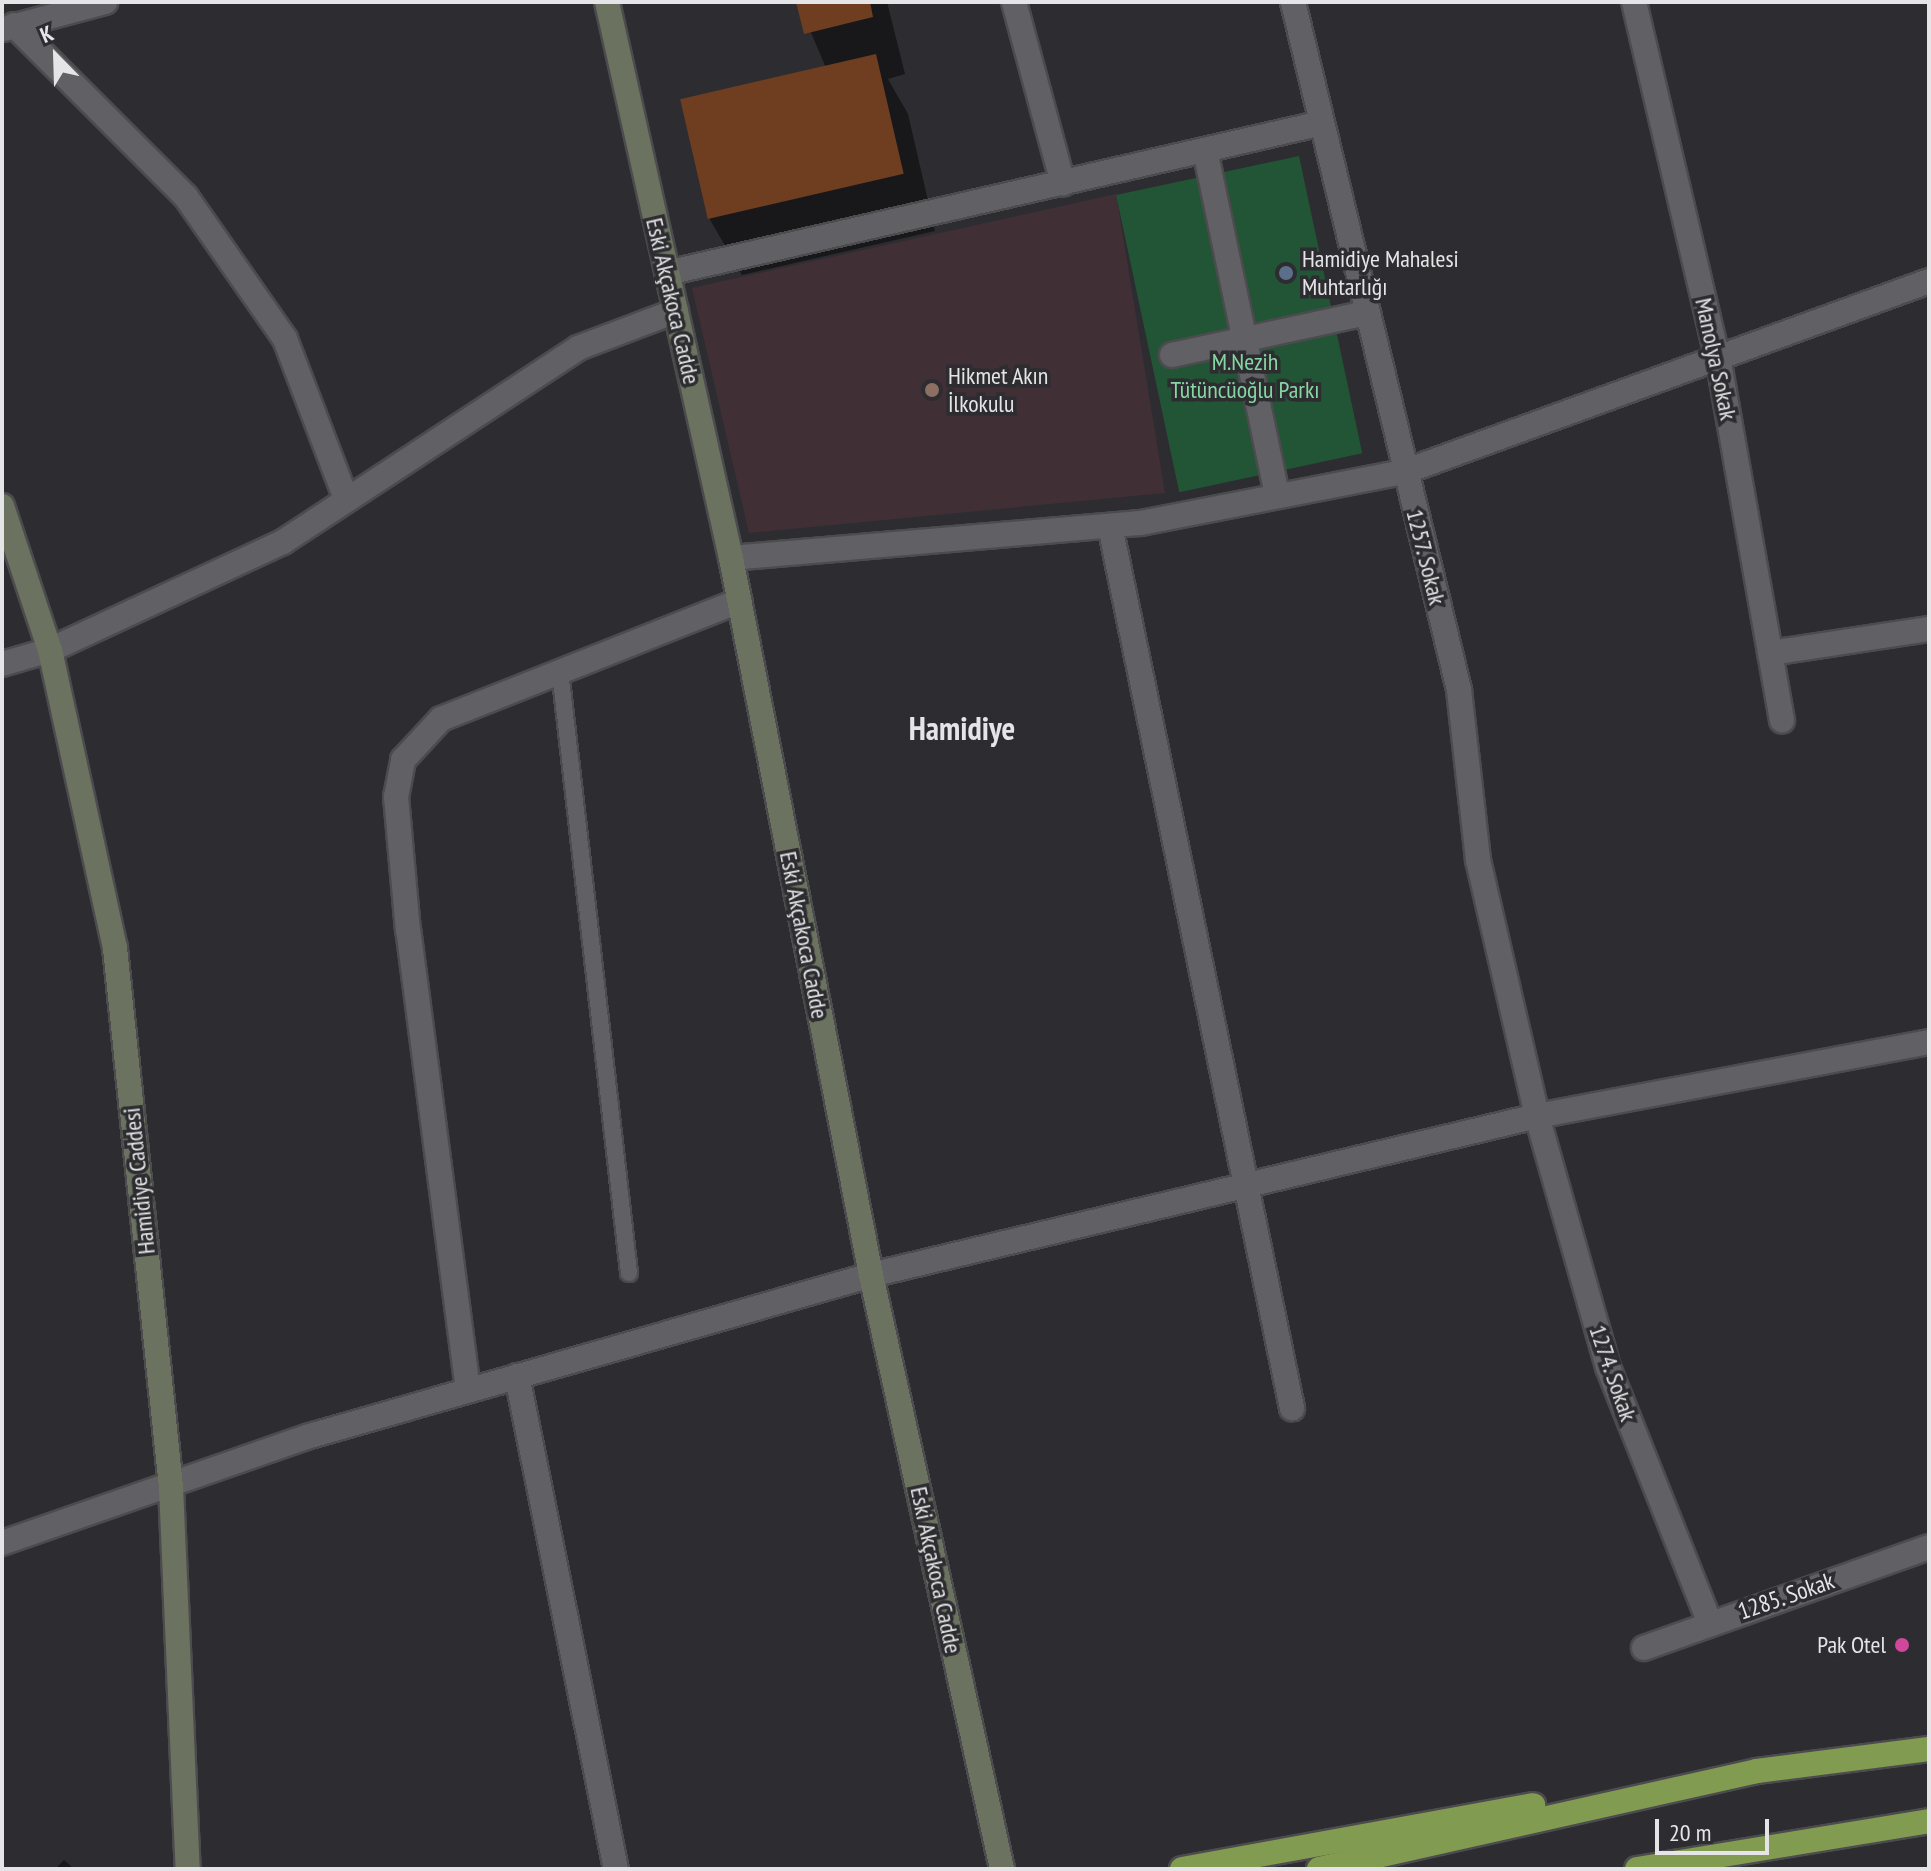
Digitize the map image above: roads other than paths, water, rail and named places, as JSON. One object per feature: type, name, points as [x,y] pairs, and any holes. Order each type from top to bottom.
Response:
[{"type":"highway","points":[[1182,1869],[1370,1829],[1757,1771],[1929,1749]]},
{"type":"highway","points":[[1319,1869],[1757,1771]]},
{"type":"highway","points":[[1637,1869],[1929,1821]]},
{"type":"street","points":[[8,28],[105,2]]},
{"type":"street","name":"Eski Akçakoca Cadde","points":[[607,2],[731,558],[871,1275],[1002,1869]]},
{"type":"street","points":[[1014,2],[1063,184]]},
{"type":"street","name":"1257. Sokak","points":[[1293,2],[1459,690],[1478,860],[1537,1116]]},
{"type":"street","name":"Manolya Sokak","points":[[1634,2],[1719,363],[1782,720]]},
{"type":"street","points":[[8,28],[186,197],[285,339],[345,496]]},
{"type":"street","points":[[667,273],[1322,123]]},
{"type":"street","points":[[1205,150],[1277,496]]},
{"type":"street","points":[[731,558],[1110,526],[1404,472],[1719,363],[1929,281]]},
{"type":"street","points":[[2,664],[50,650],[283,542],[345,496],[578,348],[676,311]]},
{"type":"street","points":[[1172,355],[1245,342],[1367,313]]},
{"type":"street","name":"Hamidiye Caddesi","points":[[2,506],[50,650],[115,948],[171,1487],[188,1869]]},
{"type":"street","points":[[1110,526],[1241,1183],[1292,1408]]},
{"type":"street","points":[[468,1390],[396,797],[403,760],[441,719],[739,601]]},
{"type":"street","points":[[1770,653],[1929,629]]},
{"type":"street","points":[[2,1543],[171,1487],[310,1436],[871,1275],[1241,1183],[1537,1116],[1929,1042]]},
{"type":"street","name":"1274. Sokak","points":[[1537,1116],[1608,1367],[1710,1623]]},
{"type":"street","points":[[517,1376],[616,1869]]},
{"type":"street","name":"1285. Sokak","points":[[1644,1648],[1929,1547]]},
{"type":"lane","points":[[560,671],[588,871],[629,1273]]},
{"type":"place","name":"Hamidiye Mahalesi Muhtarlığı","points":[[1286,273]]},
{"type":"place","name":"Hikmet Akın İlkokulu","points":[[932,390]]},
{"type":"place","name":"Pak Otel","points":[[1902,1645]]},
{"type":"district","name":"Hamidiye","points":[[962,728]]},
{"type":"park label","name":"M.Nezih Tütüncüoğlu Parkı","points":[[1245,376]]}]
